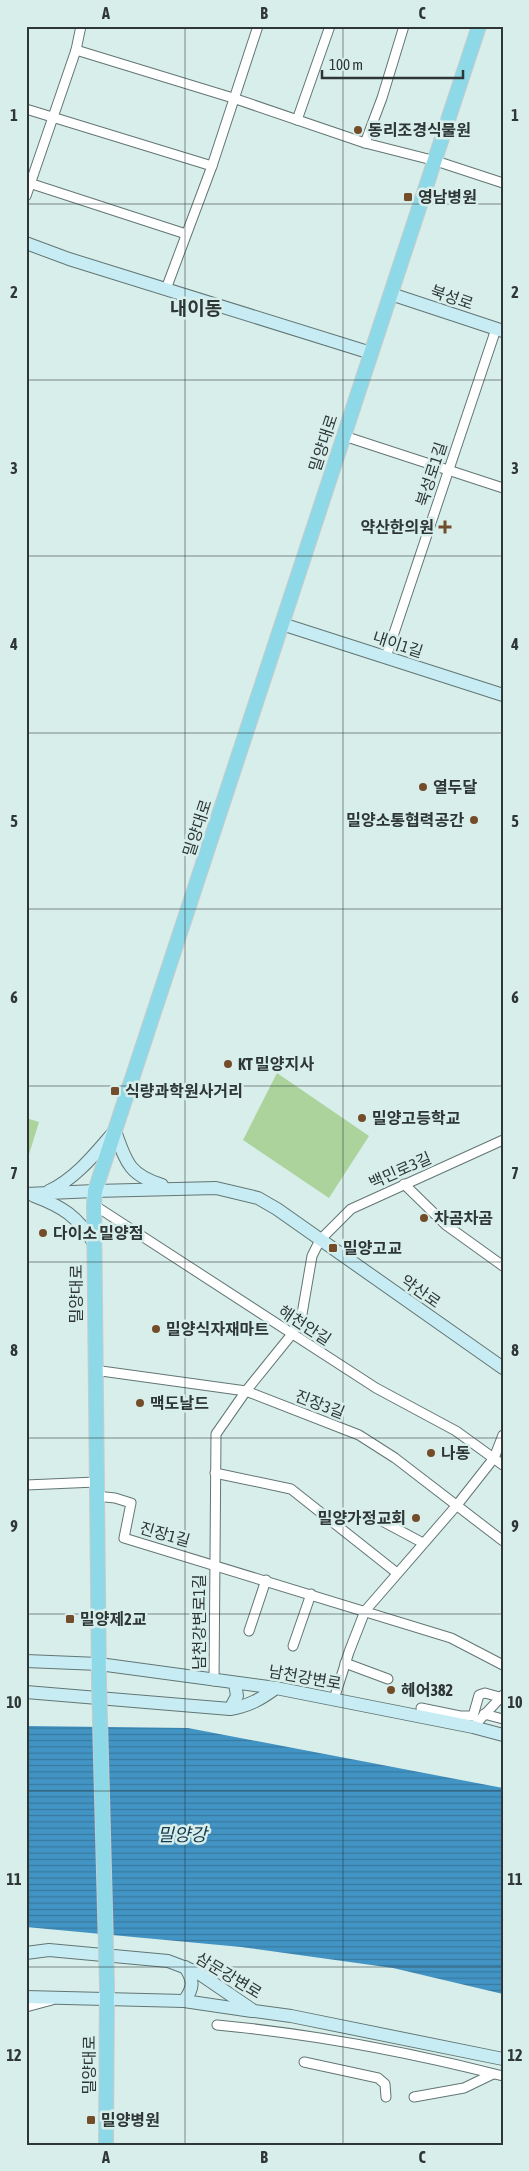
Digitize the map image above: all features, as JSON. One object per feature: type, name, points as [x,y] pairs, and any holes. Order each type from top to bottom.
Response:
[{"type":"main road","name":"밀양대로","points":[[106,2145],[107,1992],[94,1370],[95,1191],[479,26]]},
{"type":"street","points":[[26,196],[28,183],[54,117],[76,50],[81,26]]},
{"type":"street","points":[[166,289],[212,166],[258,26]]},
{"type":"street","points":[[297,120],[330,26]]},
{"type":"street","points":[[365,143],[382,98],[404,26]]},
{"type":"street","points":[[76,50],[234,98],[365,143],[436,161],[503,183]]},
{"type":"street","points":[[26,109],[212,166]]},
{"type":"street","points":[[28,183],[186,234]]},
{"type":"street","points":[[26,243],[371,353]]},
{"type":"street","name":"북성로","points":[[391,294],[499,330]]},
{"type":"street","name":"북성로1길","points":[[386,657],[448,470],[499,330]]},
{"type":"street","points":[[344,436],[503,488]]},
{"type":"street","name":"내이1길","points":[[282,624],[503,695]]},
{"type":"street","points":[[42,1194],[62,1185],[74,1175],[115,1131]]},
{"type":"street","name":"약산로","points":[[115,1131],[125,1160],[134,1173],[146,1181],[174,1189]]},
{"type":"street","name":"백민로3길","points":[[320,1240],[351,1209],[503,1140]]},
{"type":"street","points":[[404,1184],[446,1225],[503,1266]]},
{"type":"street","name":"약산로","points":[[28,1195],[95,1191],[216,1188],[258,1198],[277,1209],[503,1368]]},
{"type":"street","points":[[28,1195],[48,1202],[74,1217],[84,1226],[94,1243]]},
{"type":"street","name":"해천안길","points":[[94,1205],[376,1388],[456,1431],[503,1465]]},
{"type":"street","points":[[292,1334],[302,1314],[312,1256],[320,1240]]},
{"type":"street","name":"남천강변로1길","points":[[214,1681],[216,1434],[246,1391],[292,1334]]},
{"type":"street","name":"진장3길","points":[[94,1370],[246,1391],[359,1435],[395,1458],[503,1541]]},
{"type":"street","points":[[334,1699],[345,1663],[365,1611],[457,1505],[494,1458],[503,1435]]},
{"type":"street","points":[[215,1473],[291,1490],[397,1574]]},
{"type":"street","points":[[26,1485],[96,1489]]},
{"type":"street","name":"진장1길","points":[[96,1489],[131,1503],[124,1538],[451,1638],[503,1664]]},
{"type":"street","points":[[380,1520],[423,1544]]},
{"type":"street","points":[[249,1631],[266,1580]]},
{"type":"street","points":[[293,1646],[311,1594]]},
{"type":"street","points":[[26,1661],[99,1664]]},
{"type":"street","points":[[345,1663],[388,1679]]},
{"type":"street","name":"남천강변로","points":[[99,1664],[276,1688],[473,1727],[503,1735]]},
{"type":"street","points":[[230,1709],[237,1696],[235,1683]]},
{"type":"street","points":[[26,1692],[230,1709],[244,1707],[260,1700],[276,1688]]},
{"type":"street","points":[[421,1708],[460,1716],[473,1716],[479,1696],[485,1693],[502,1697]]},
{"type":"street","points":[[473,1727],[502,1697]]},
{"type":"street","points":[[484,1714],[503,1719]]},
{"type":"street","name":"삼문강변로","points":[[26,1953],[49,1950],[168,1961],[185,1966],[211,1980],[254,2012],[291,2016],[503,2059]]},
{"type":"street","points":[[184,2001],[192,1987],[191,1976],[185,1966]]},
{"type":"street","points":[[26,2007],[59,1998],[107,1992],[254,2012]]},
{"type":"street","points":[[26,1997],[59,1998]]},
{"type":"street","points":[[217,2025],[281,2031],[329,2039],[503,2076]]},
{"type":"street","points":[[304,2062],[378,2078],[385,2084],[386,2096]]},
{"type":"street","points":[[414,2097],[464,2088],[493,2074]]},
{"type":"green space","points":[[277,1073],[369,1136],[329,1198],[243,1140]]},
{"type":"green space","points":[[26,1118],[39,1122],[26,1164]]},
{"type":"water","name":"밀양강","points":[[26,1726],[188,1728],[503,1788],[503,1994],[393,1968],[241,1947],[26,1927]]},
{"type":"place","name":"동리조경식물원","points":[[358,130]]},
{"type":"place","name":"영남병원","points":[[408,197]]},
{"type":"place","name":"약산한의원","points":[[445,527]]},
{"type":"place","name":"열두달","points":[[423,787]]},
{"type":"place","name":"밀양소통협력공간","points":[[474,820]]},
{"type":"place","name":"KT 밀양지사","points":[[228,1064]]},
{"type":"place","name":"식량과학원사거리","points":[[115,1091]]},
{"type":"place","name":"밀양고등학교","points":[[362,1118]]},
{"type":"place","name":"차곰차곰","points":[[424,1218]]},
{"type":"place","name":"다이소 밀양점","points":[[43,1233]]},
{"type":"place","name":"밀양고교","points":[[333,1248]]},
{"type":"place","name":"밀양식자재마트","points":[[156,1329]]},
{"type":"place","name":"맥도날드","points":[[140,1403]]},
{"type":"place","name":"나동","points":[[431,1453]]},
{"type":"place","name":"밀양가정교회","points":[[416,1518]]},
{"type":"place","name":"밀양제2교","points":[[70,1619]]},
{"type":"place","name":"헤어382","points":[[391,1690]]},
{"type":"place","name":"밀양병원","points":[[91,2120]]},
{"type":"district","name":"내이동","points":[[196,308]]}]
